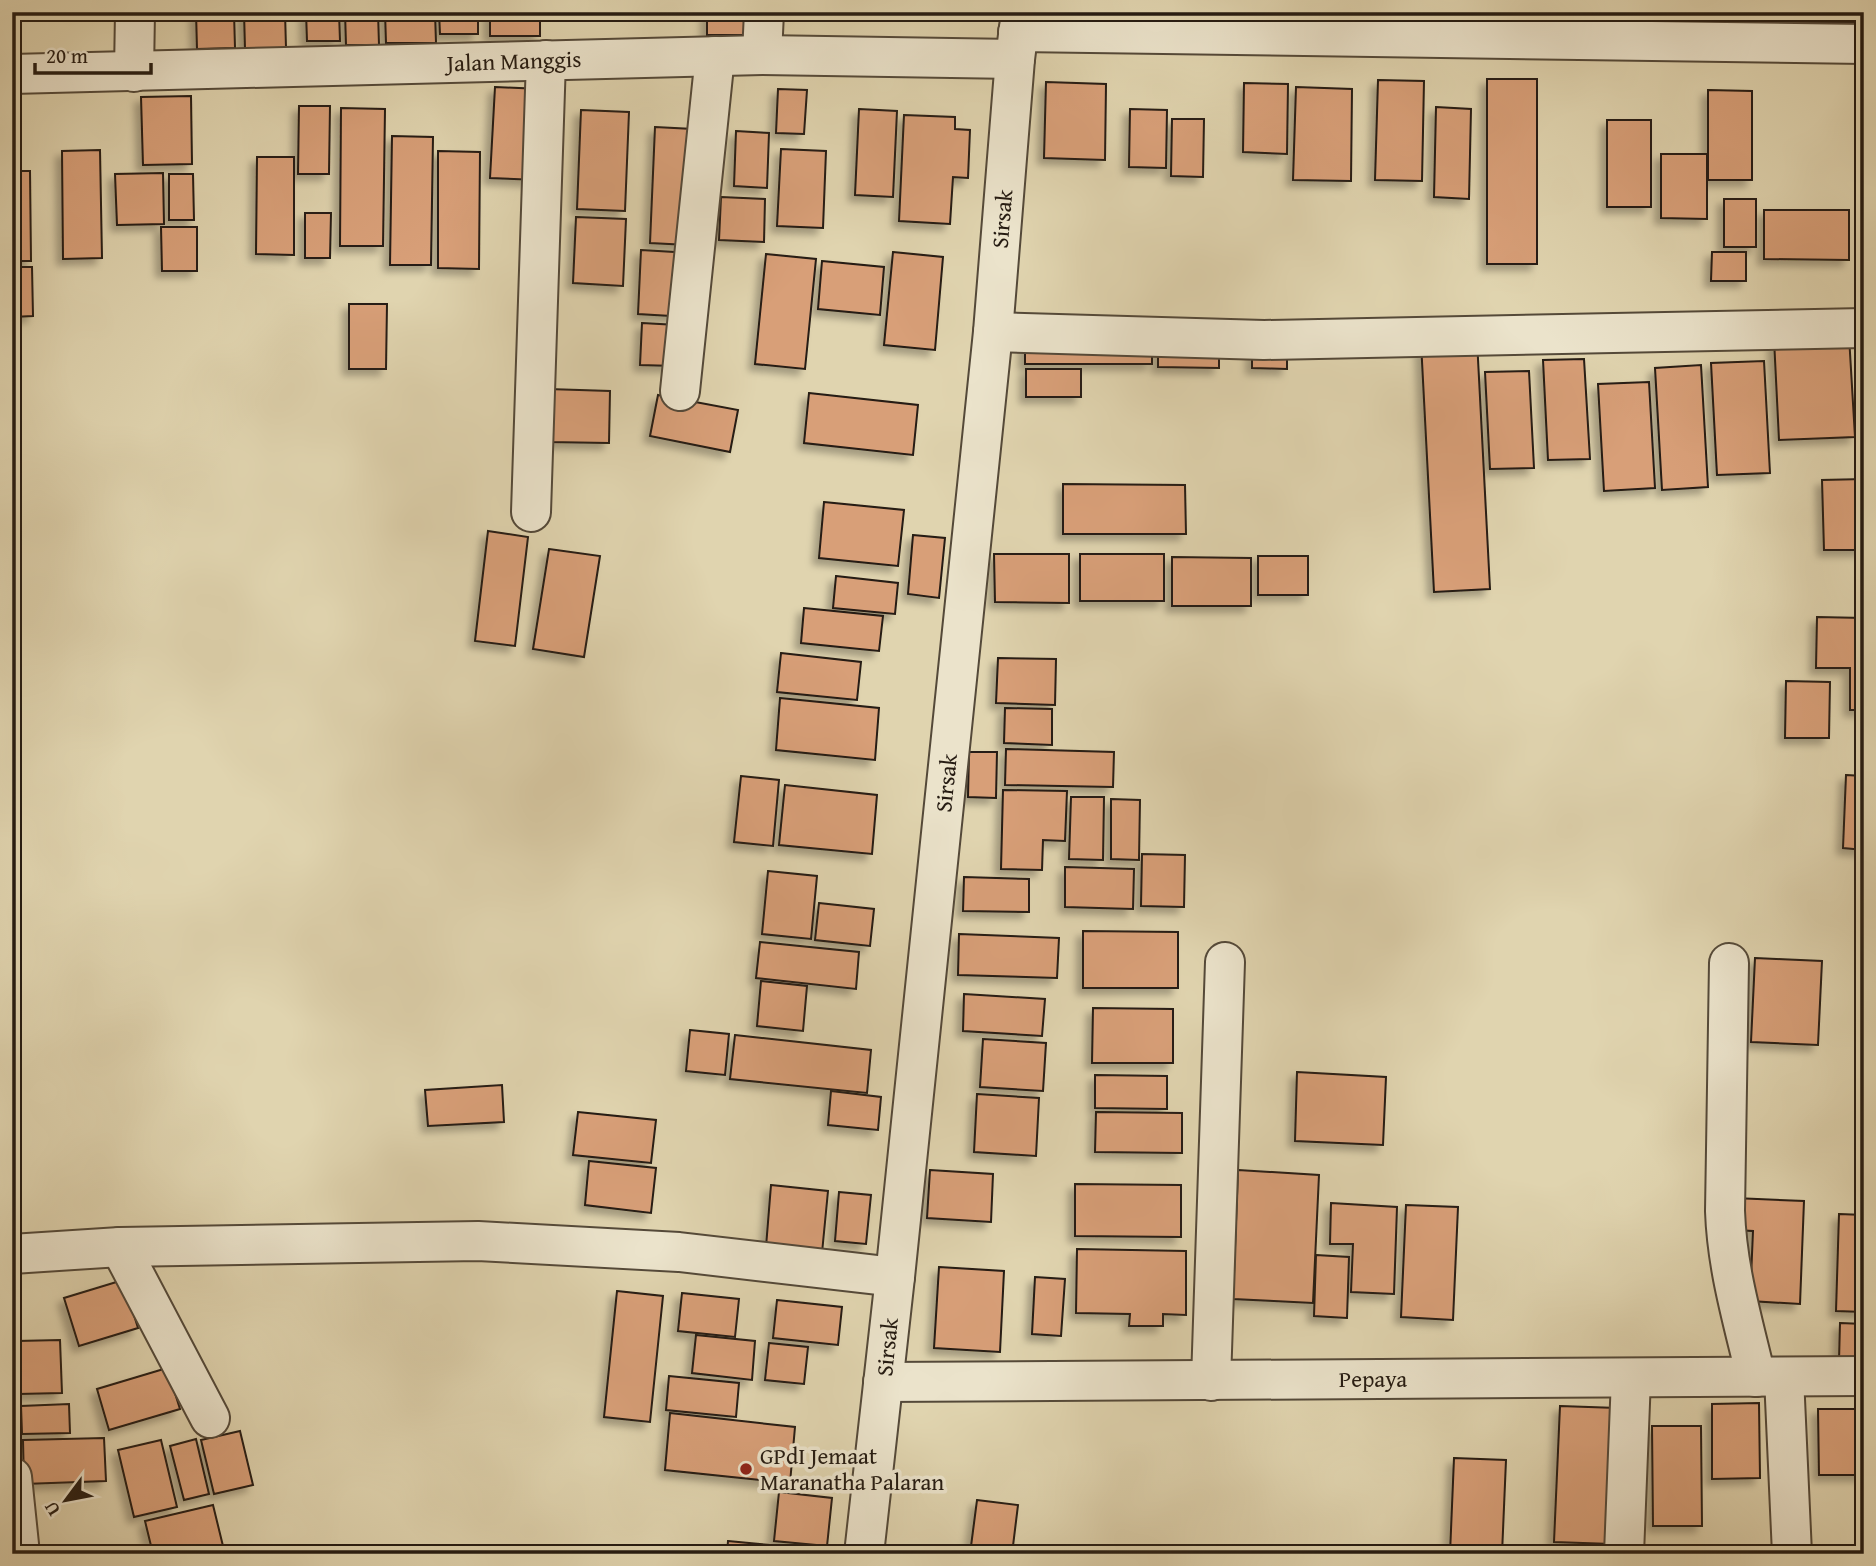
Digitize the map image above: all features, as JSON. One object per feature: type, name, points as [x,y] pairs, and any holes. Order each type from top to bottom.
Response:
[{"type":"street","points":[[134,72],[135,12]]},
{"type":"street","points":[[762,55],[764,12]]},
{"type":"street","name":"Jalan Manggis","points":[[12,74],[762,55],[1018,34],[1752,27],[1864,44]]},
{"type":"street","name":"Sirsak","points":[[864,1554],[993,332],[1018,34]]},
{"type":"street","points":[[680,391],[715,56]]},
{"type":"street","points":[[531,512],[546,60]]},
{"type":"street","points":[[993,332],[1264,340],[1864,328]]},
{"type":"street","points":[[1211,1381],[1225,962]]},
{"type":"street","points":[[1729,963],[1726,1244],[1734,1285],[1770,1377],[1792,1554]]},
{"type":"street","points":[[12,1254],[120,1247],[478,1241],[679,1252],[895,1277]]},
{"type":"street","points":[[120,1247],[210,1418]]},
{"type":"street","name":"Pepaya","points":[[883,1382],[1864,1376]]},
{"type":"street","points":[[1624,1554],[1631,1378]]},
{"type":"street","points":[[12,1477],[20,1554]]},
{"type":"building","points":[[196,12],[234,12],[235,48],[197,49]]},
{"type":"building","points":[[244,12],[285,12],[286,48],[245,49]]},
{"type":"building","points":[[306,12],[339,12],[340,41],[307,41]]},
{"type":"building","points":[[345,12],[378,12],[379,45],[346,45]]},
{"type":"building","points":[[385,12],[435,12],[436,43],[386,43]]},
{"type":"building","points":[[439,12],[478,12],[478,34],[440,34]]},
{"type":"building","points":[[490,12],[540,12],[540,36],[490,36]]},
{"type":"building","points":[[707,12],[751,12],[751,35],[707,35]]},
{"type":"building","points":[[1087,12],[1206,12],[1206,17]]},
{"type":"building","points":[[1783,12],[1864,12],[1864,23],[1783,23]]},
{"type":"building","points":[[1487,79],[1537,79],[1537,264],[1487,264]]},
{"type":"building","points":[[1378,80],[1424,81],[1422,181],[1375,180]]},
{"type":"building","points":[[1046,82],[1106,84],[1105,160],[1044,158]]},
{"type":"building","points":[[1244,83],[1288,84],[1287,154],[1243,152]]},
{"type":"building","points":[[495,87],[541,89],[537,180],[490,178]]},
{"type":"building","points":[[1296,87],[1352,89],[1351,181],[1293,180]]},
{"type":"building","points":[[778,89],[807,90],[804,134],[776,133]]},
{"type":"building","points":[[1708,90],[1752,91],[1752,180],[1708,180]]},
{"type":"building","points":[[191,96],[192,164],[143,165],[141,97]]},
{"type":"building","points":[[299,106],[330,106],[329,174],[298,174]]},
{"type":"building","points":[[1436,107],[1471,109],[1469,199],[1434,197]]},
{"type":"building","points":[[341,108],[385,109],[383,246],[340,246]]},
{"type":"building","points":[[859,109],[897,111],[893,197],[855,195]]},
{"type":"building","points":[[1130,109],[1167,110],[1166,168],[1129,167]]},
{"type":"building","points":[[581,110],[629,112],[625,211],[577,209]]},
{"type":"building","points":[[904,115],[955,117],[955,129],[970,130],[968,178],[953,177],[950,224],[899,221]]},
{"type":"building","points":[[1172,119],[1204,119],[1203,177],[1171,176]]},
{"type":"building","points":[[1607,120],[1651,120],[1651,207],[1607,207]]},
{"type":"building","points":[[655,127],[693,129],[688,245],[650,243]]},
{"type":"building","points":[[736,131],[769,133],[767,188],[734,186]]},
{"type":"building","points":[[392,136],[433,137],[431,265],[390,265]]},
{"type":"building","points":[[781,149],[826,151],[823,228],[777,226]]},
{"type":"building","points":[[100,150],[102,258],[63,259],[62,151]]},
{"type":"building","points":[[438,151],[480,152],[479,269],[438,268]]},
{"type":"building","points":[[1661,154],[1707,154],[1707,219],[1661,218]]},
{"type":"building","points":[[257,157],[294,157],[294,255],[256,254]]},
{"type":"building","points":[[12,171],[30,171],[31,261],[12,261]]},
{"type":"building","points":[[163,173],[164,224],[117,225],[115,174]]},
{"type":"building","points":[[169,174],[193,174],[194,220],[169,220]]},
{"type":"building","points":[[721,197],[765,199],[764,242],[719,240]]},
{"type":"building","points":[[1724,199],[1756,199],[1756,247],[1724,247]]},
{"type":"building","points":[[1764,210],[1849,210],[1849,260],[1764,259]]},
{"type":"building","points":[[305,213],[331,213],[330,258],[305,258]]},
{"type":"building","points":[[576,217],[626,219],[623,286],[573,283]]},
{"type":"building","points":[[161,227],[197,227],[197,271],[162,271]]},
{"type":"building","points":[[641,250],[691,253],[688,317],[638,314]]},
{"type":"building","points":[[893,252],[943,257],[935,350],[884,345]]},
{"type":"building","points":[[1712,252],[1746,252],[1746,281],[1711,281]]},
{"type":"building","points":[[766,254],[816,259],[805,369],[755,364]]},
{"type":"building","points":[[822,261],[884,267],[880,315],[818,309]]},
{"type":"building","points":[[12,267],[32,267],[33,316],[12,317]]},
{"type":"building","points":[[349,304],[387,304],[386,369],[349,369]]},
{"type":"building","points":[[642,323],[677,325],[675,366],[640,365]]},
{"type":"building","points":[[1219,324],[1219,368],[1158,367],[1158,325]]},
{"type":"building","points":[[1025,325],[1152,326],[1152,364],[1025,364]]},
{"type":"building","points":[[1849,336],[1855,437],[1779,440],[1774,339]]},
{"type":"building","points":[[1477,340],[1490,589],[1434,592],[1421,342]]},
{"type":"building","points":[[1287,344],[1287,369],[1252,368],[1252,345]]},
{"type":"building","points":[[1584,359],[1590,459],[1548,460],[1543,360]]},
{"type":"building","points":[[1764,361],[1770,473],[1717,475],[1711,363]]},
{"type":"building","points":[[1701,365],[1708,487],[1662,490],[1655,368]]},
{"type":"building","points":[[1026,369],[1081,369],[1081,397],[1026,397]]},
{"type":"building","points":[[1529,371],[1534,468],[1490,469],[1485,372]]},
{"type":"building","points":[[1649,382],[1655,488],[1604,491],[1598,384]]},
{"type":"building","points":[[548,389],[610,391],[609,443],[548,442]]},
{"type":"building","points":[[809,393],[918,405],[913,455],[804,443]]},
{"type":"building","points":[[658,395],[738,410],[730,452],[650,436]]},
{"type":"building","points":[[1864,479],[1864,550],[1824,550],[1822,480]]},
{"type":"building","points":[[1063,484],[1185,485],[1186,534],[1063,534]]},
{"type":"building","points":[[824,502],[904,510],[898,566],[819,558]]},
{"type":"building","points":[[488,531],[528,537],[515,646],[475,641]]},
{"type":"building","points":[[913,535],[945,538],[939,598],[908,594]]},
{"type":"building","points":[[549,549],[600,556],[584,657],[533,649]]},
{"type":"building","points":[[994,554],[1069,554],[1069,603],[995,602]]},
{"type":"building","points":[[1080,554],[1164,554],[1164,601],[1080,601]]},
{"type":"building","points":[[1258,556],[1308,556],[1308,595],[1258,595]]},
{"type":"building","points":[[1172,557],[1251,558],[1251,606],[1172,606]]},
{"type":"building","points":[[836,576],[898,583],[895,614],[833,608]]},
{"type":"building","points":[[804,608],[883,616],[879,651],[801,643]]},
{"type":"building","points":[[1817,617],[1864,618],[1864,710],[1850,710],[1850,668],[1816,668]]},
{"type":"building","points":[[781,653],[861,662],[857,700],[777,692]]},
{"type":"building","points":[[998,658],[1056,659],[1055,705],[996,703]]},
{"type":"building","points":[[1786,681],[1830,682],[1829,738],[1785,738]]},
{"type":"building","points":[[780,698],[879,708],[875,760],[776,750]]},
{"type":"building","points":[[1005,708],[1052,709],[1052,745],[1004,743]]},
{"type":"building","points":[[1006,749],[1114,752],[1113,787],[1005,785]]},
{"type":"building","points":[[969,752],[997,752],[996,798],[968,797]]},
{"type":"building","points":[[1846,775],[1864,776],[1864,850],[1843,848]]},
{"type":"building","points":[[741,776],[779,780],[773,846],[734,842]]},
{"type":"building","points":[[785,785],[877,795],[872,854],[779,845]]},
{"type":"building","points":[[1003,790],[1067,791],[1065,841],[1043,840],[1042,870],[1001,869]]},
{"type":"building","points":[[1071,797],[1104,797],[1103,860],[1069,859]]},
{"type":"building","points":[[1111,799],[1140,800],[1139,860],[1111,859]]},
{"type":"building","points":[[1142,854],[1185,855],[1184,907],[1141,906]]},
{"type":"building","points":[[1065,867],[1134,869],[1133,909],[1065,907]]},
{"type":"building","points":[[768,871],[817,876],[811,939],[762,934]]},
{"type":"building","points":[[964,877],[1029,879],[1029,912],[963,911]]},
{"type":"building","points":[[819,903],[874,909],[870,946],[815,940]]},
{"type":"building","points":[[1083,931],[1178,932],[1178,988],[1083,988]]},
{"type":"building","points":[[959,934],[1059,938],[1057,978],[958,975]]},
{"type":"building","points":[[760,942],[859,952],[856,989],[756,978]]},
{"type":"building","points":[[1755,958],[1822,961],[1818,1045],[1751,1042]]},
{"type":"building","points":[[761,981],[807,986],[803,1031],[757,1026]]},
{"type":"building","points":[[964,994],[1045,999],[1042,1036],[963,1031]]},
{"type":"building","points":[[1093,1008],[1173,1009],[1173,1063],[1092,1063]]},
{"type":"building","points":[[690,1030],[729,1034],[725,1075],[686,1071]]},
{"type":"building","points":[[735,1035],[871,1050],[867,1093],[730,1079]]},
{"type":"building","points":[[983,1039],[1046,1043],[1043,1091],[980,1087]]},
{"type":"building","points":[[1297,1072],[1386,1077],[1383,1145],[1295,1141]]},
{"type":"building","points":[[1095,1075],[1167,1076],[1167,1109],[1095,1108]]},
{"type":"building","points":[[502,1085],[504,1122],[428,1126],[425,1090]]},
{"type":"building","points":[[831,1091],[881,1097],[878,1130],[828,1125]]},
{"type":"building","points":[[977,1094],[1039,1098],[1036,1156],[974,1152]]},
{"type":"building","points":[[578,1112],[656,1120],[651,1163],[573,1155]]},
{"type":"building","points":[[1096,1112],[1182,1113],[1182,1153],[1095,1152]]},
{"type":"building","points":[[589,1161],[656,1168],[651,1213],[585,1205]]},
{"type":"building","points":[[930,1170],[993,1174],[991,1222],[927,1218]]},
{"type":"building","points":[[1238,1170],[1319,1175],[1313,1303],[1233,1299]]},
{"type":"building","points":[[1075,1184],[1181,1185],[1181,1237],[1075,1236]]},
{"type":"building","points":[[771,1185],[828,1191],[822,1253],[766,1247]]},
{"type":"building","points":[[839,1192],[871,1195],[866,1244],[835,1241]]},
{"type":"building","points":[[1734,1198],[1804,1201],[1800,1304],[1750,1301],[1753,1231],[1733,1230]]},
{"type":"building","points":[[1331,1203],[1397,1207],[1394,1294],[1351,1292],[1353,1244],[1330,1244]]},
{"type":"building","points":[[1406,1205],[1458,1207],[1453,1320],[1401,1317]]},
{"type":"building","points":[[1839,1214],[1864,1215],[1864,1312],[1836,1311]]},
{"type":"building","points":[[1077,1249],[1186,1251],[1186,1315],[1163,1314],[1163,1326],[1129,1326],[1130,1314],[1076,1313]]},
{"type":"building","points":[[1316,1255],[1349,1257],[1347,1318],[1314,1316]]},
{"type":"building","points":[[939,1267],[1004,1271],[1000,1352],[934,1348]]},
{"type":"building","points":[[1035,1277],[1065,1279],[1061,1336],[1032,1334]]},
{"type":"building","points":[[123,1280],[138,1328],[79,1346],[64,1298]]},
{"type":"building","points":[[617,1291],[663,1296],[650,1422],[604,1417]]},
{"type":"building","points":[[682,1293],[739,1299],[735,1337],[678,1331]]},
{"type":"building","points":[[777,1300],[842,1307],[838,1345],[773,1338]]},
{"type":"building","points":[[1840,1323],[1864,1324],[1864,1362],[1839,1361]]},
{"type":"building","points":[[696,1335],[755,1341],[752,1380],[692,1373]]},
{"type":"building","points":[[60,1340],[62,1393],[18,1394],[17,1341]]},
{"type":"building","points":[[769,1343],[808,1347],[804,1384],[765,1380]]},
{"type":"building","points":[[167,1368],[180,1409],[109,1430],[97,1389]]},
{"type":"building","points":[[669,1376],[739,1383],[736,1417],[666,1410]]},
{"type":"building","points":[[1759,1403],[1760,1478],[1712,1479],[1712,1404]]},
{"type":"building","points":[[69,1404],[70,1433],[22,1434],[21,1406]]},
{"type":"building","points":[[1560,1406],[1617,1408],[1612,1544],[1554,1542]]},
{"type":"building","points":[[1818,1409],[1864,1409],[1864,1475],[1819,1475]]},
{"type":"building","points":[[670,1413],[795,1427],[790,1483],[665,1470]]},
{"type":"building","points":[[1652,1426],[1701,1426],[1702,1526],[1653,1526]]},
{"type":"building","points":[[240,1431],[253,1485],[214,1494],[201,1440]]},
{"type":"building","points":[[104,1438],[106,1481],[24,1484],[23,1440]]},
{"type":"building","points":[[196,1439],[209,1494],[184,1500],[170,1446]]},
{"type":"building","points":[[161,1440],[177,1507],[134,1517],[118,1450]]},
{"type":"building","points":[[1454,1458],[1506,1460],[1502,1554],[1450,1554]]},
{"type":"building","points":[[779,1492],[832,1498],[827,1546],[774,1541]]},
{"type":"building","points":[[977,1500],[1018,1505],[1012,1554],[970,1554]]},
{"type":"building","points":[[213,1505],[223,1546],[188,1554],[153,1554],[145,1521]]},
{"type":"building","points":[[728,1541],[780,1546],[780,1554],[727,1554]]},
{"type":"building","points":[[667,1547],[718,1553],[718,1554],[666,1554]]},
{"type":"place","name":"GPdI Jemaat Maranatha Palaran","points":[[746,1469]]}]
